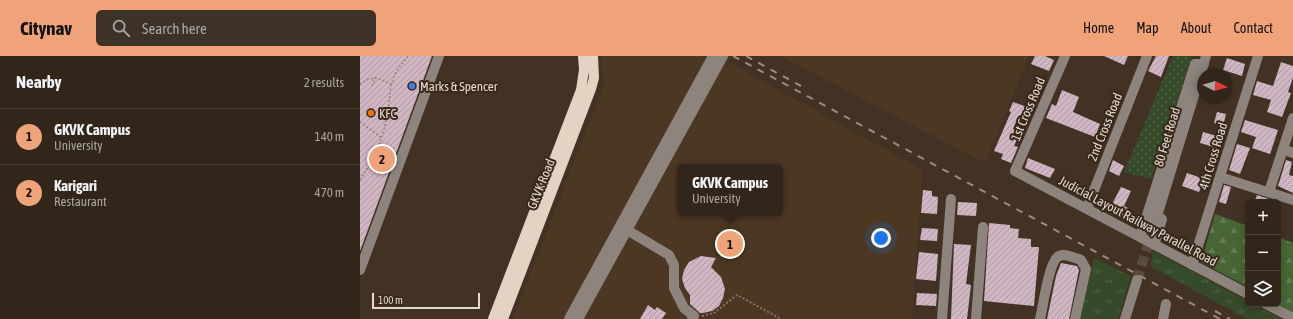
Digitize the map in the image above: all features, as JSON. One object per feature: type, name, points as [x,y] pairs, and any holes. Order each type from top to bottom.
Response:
[{"type":"main road","name":"GKVK Road","points":[[493,319],[581,90],[584,70],[583,56]]},
{"type":"main road","name":"GKVK Road","points":[[503,319],[591,89],[594,78],[593,56]]},
{"type":"street","points":[[360,270],[439,56]]},
{"type":"street","points":[[578,319],[624,228],[714,61],[723,56]]},
{"type":"street","name":"1st Cross Road","points":[[1016,171],[1065,56]]},
{"type":"street","name":"2nd Cross Road","points":[[1087,208],[1147,56]]},
{"type":"street","name":"4th Cross Road","points":[[1192,265],[1258,56]]},
{"type":"street","points":[[1140,237],[1195,64],[1205,60]]},
{"type":"street","name":"80 Feet Road","points":[[1154,226],[1205,60]]},
{"type":"street","points":[[1154,245],[1197,104]]},
{"type":"street","points":[[1269,192],[1293,118]]},
{"type":"street","points":[[1283,149],[1293,153]]},
{"type":"street","name":"Judicial Layout Railway Parallel Road","points":[[1016,171],[1245,292]]},
{"type":"street","points":[[1220,177],[1293,200]]},
{"type":"street","points":[[942,319],[951,199]]},
{"type":"street","points":[[976,319],[983,227]]},
{"type":"street","points":[[624,228],[669,255],[674,265],[674,288],[684,308],[693,317]]},
{"type":"street","points":[[569,319],[624,228]]},
{"type":"street","points":[[1040,319],[1054,260],[1058,256],[1063,255],[1081,260],[1086,269],[1075,319]]},
{"type":"street","points":[[1125,319],[1137,280]]},
{"type":"street","points":[[1163,319],[1166,304]]},
{"type":"street","points":[[1272,307],[1293,318]]},
{"type":"path","points":[[360,180],[376,155],[387,122],[391,84],[396,72],[408,56]]},
{"type":"path","points":[[360,84],[368,79],[376,77],[391,84]]},
{"type":"path","points":[[372,86],[376,77]]},
{"type":"path","points":[[360,122],[382,138]]},
{"type":"path","points":[[693,317],[714,313],[737,295],[781,319]]},
{"type":"shaded area","points":[[601,56],[731,56],[728,62],[923,170],[912,319],[513,319],[604,85]]},
{"type":"shaded area","points":[[780,56],[1029,56],[985,163]]},
{"type":"green space","points":[[1173,56],[1192,56],[1151,179],[1124,172]]},
{"type":"green space","points":[[1215,214],[1245,225],[1245,285],[1201,262]]},
{"type":"green space","points":[[1281,238],[1293,243],[1293,312],[1281,306]]},
{"type":"green space","points":[[1153,251],[1245,299],[1245,307],[1259,307],[1281,319],[1247,319],[1150,266]]},
{"type":"green space","points":[[1094,258],[1131,276],[1118,319],[1080,319]]},
{"type":"building","points":[[360,56],[432,56],[360,251]]},
{"type":"building","points":[[1035,56],[1045,56],[1054,60],[1049,71],[1031,64]]},
{"type":"building","points":[[1104,56],[1128,56],[1124,65]]},
{"type":"building","points":[[1156,56],[1169,56],[1161,77],[1148,71]]},
{"type":"building","points":[[1227,58],[1245,64],[1242,76],[1233,73],[1233,68],[1224,68]]},
{"type":"building","points":[[1281,62],[1293,66],[1293,78],[1288,92],[1291,93],[1282,117],[1267,112],[1271,100],[1253,95],[1257,81],[1273,86]]},
{"type":"building","points":[[1062,90],[1079,97],[1073,112],[1100,124],[1095,137],[1046,118],[1052,104],[1056,106]]},
{"type":"building","points":[[1013,102],[1033,109],[1029,119],[1019,115],[1013,129],[1020,132],[1014,146],[1018,147],[1011,163],[1001,159],[1003,154],[994,151],[1011,112],[1009,111]]},
{"type":"building","points":[[1217,112],[1226,114],[1223,126],[1214,123]]},
{"type":"building","points":[[1245,120],[1278,130],[1270,154],[1252,148],[1256,137],[1241,132]]},
{"type":"building","points":[[1203,132],[1220,137],[1217,148],[1200,143]]},
{"type":"building","points":[[1237,144],[1250,148],[1240,174],[1229,170]]},
{"type":"building","points":[[1028,158],[1055,169],[1050,178],[1025,168]]},
{"type":"building","points":[[1113,160],[1124,166],[1119,176],[1109,171]]},
{"type":"building","points":[[1286,160],[1292,162],[1289,175],[1293,176],[1293,193],[1278,186]]},
{"type":"building","points":[[1187,173],[1204,179],[1199,192],[1182,186]]},
{"type":"building","points":[[1224,185],[1231,187],[1226,204],[1219,202]]},
{"type":"building","points":[[1121,187],[1131,191],[1124,206],[1128,208],[1123,218],[1118,215],[1119,212],[1110,208]]},
{"type":"building","points":[[923,190],[932,191],[932,196],[938,197],[937,214],[921,213]]},
{"type":"building","points":[[1257,195],[1269,199],[1255,199]]},
{"type":"building","points":[[958,202],[977,203],[976,216],[957,215]]},
{"type":"building","points":[[989,223],[1010,225],[1010,228],[1019,229],[1018,238],[1031,239],[1031,247],[1039,247],[1034,306],[984,301]]},
{"type":"building","points":[[922,228],[938,229],[937,241],[920,240]]},
{"type":"building","points":[[954,244],[971,245],[966,284],[971,285],[967,319],[951,319]]},
{"type":"building","points":[[919,252],[938,254],[936,281],[916,279]]},
{"type":"building","points":[[701,256],[716,258],[711,267],[721,277],[725,289],[719,306],[712,311],[703,313],[700,313],[690,304],[690,295],[685,288],[682,279],[684,270],[689,262]]},
{"type":"building","points":[[1061,263],[1077,266],[1079,270],[1069,319],[1047,319],[1056,276]]},
{"type":"building","points":[[917,293],[937,294],[936,306],[916,305]]},
{"type":"building","points":[[648,305],[655,310],[657,307],[666,313],[662,319],[640,319]]},
{"type":"tunnel","points":[[1137,280],[1154,226]]},
{"type":"railway","points":[[733,56],[1220,319]]},
{"type":"railway","points":[[746,56],[801,86]]},
{"type":"railway","points":[[1215,311],[1230,319]]},
{"type":"place","name":"Marks & Spencer","points":[[412,86]]},
{"type":"place","name":"KFC","points":[[371,113]]},
{"type":"place","name":"Karigari","points":[[382,159]]},
{"type":"place","name":"GKVK Campus","points":[[730,244]]}]
